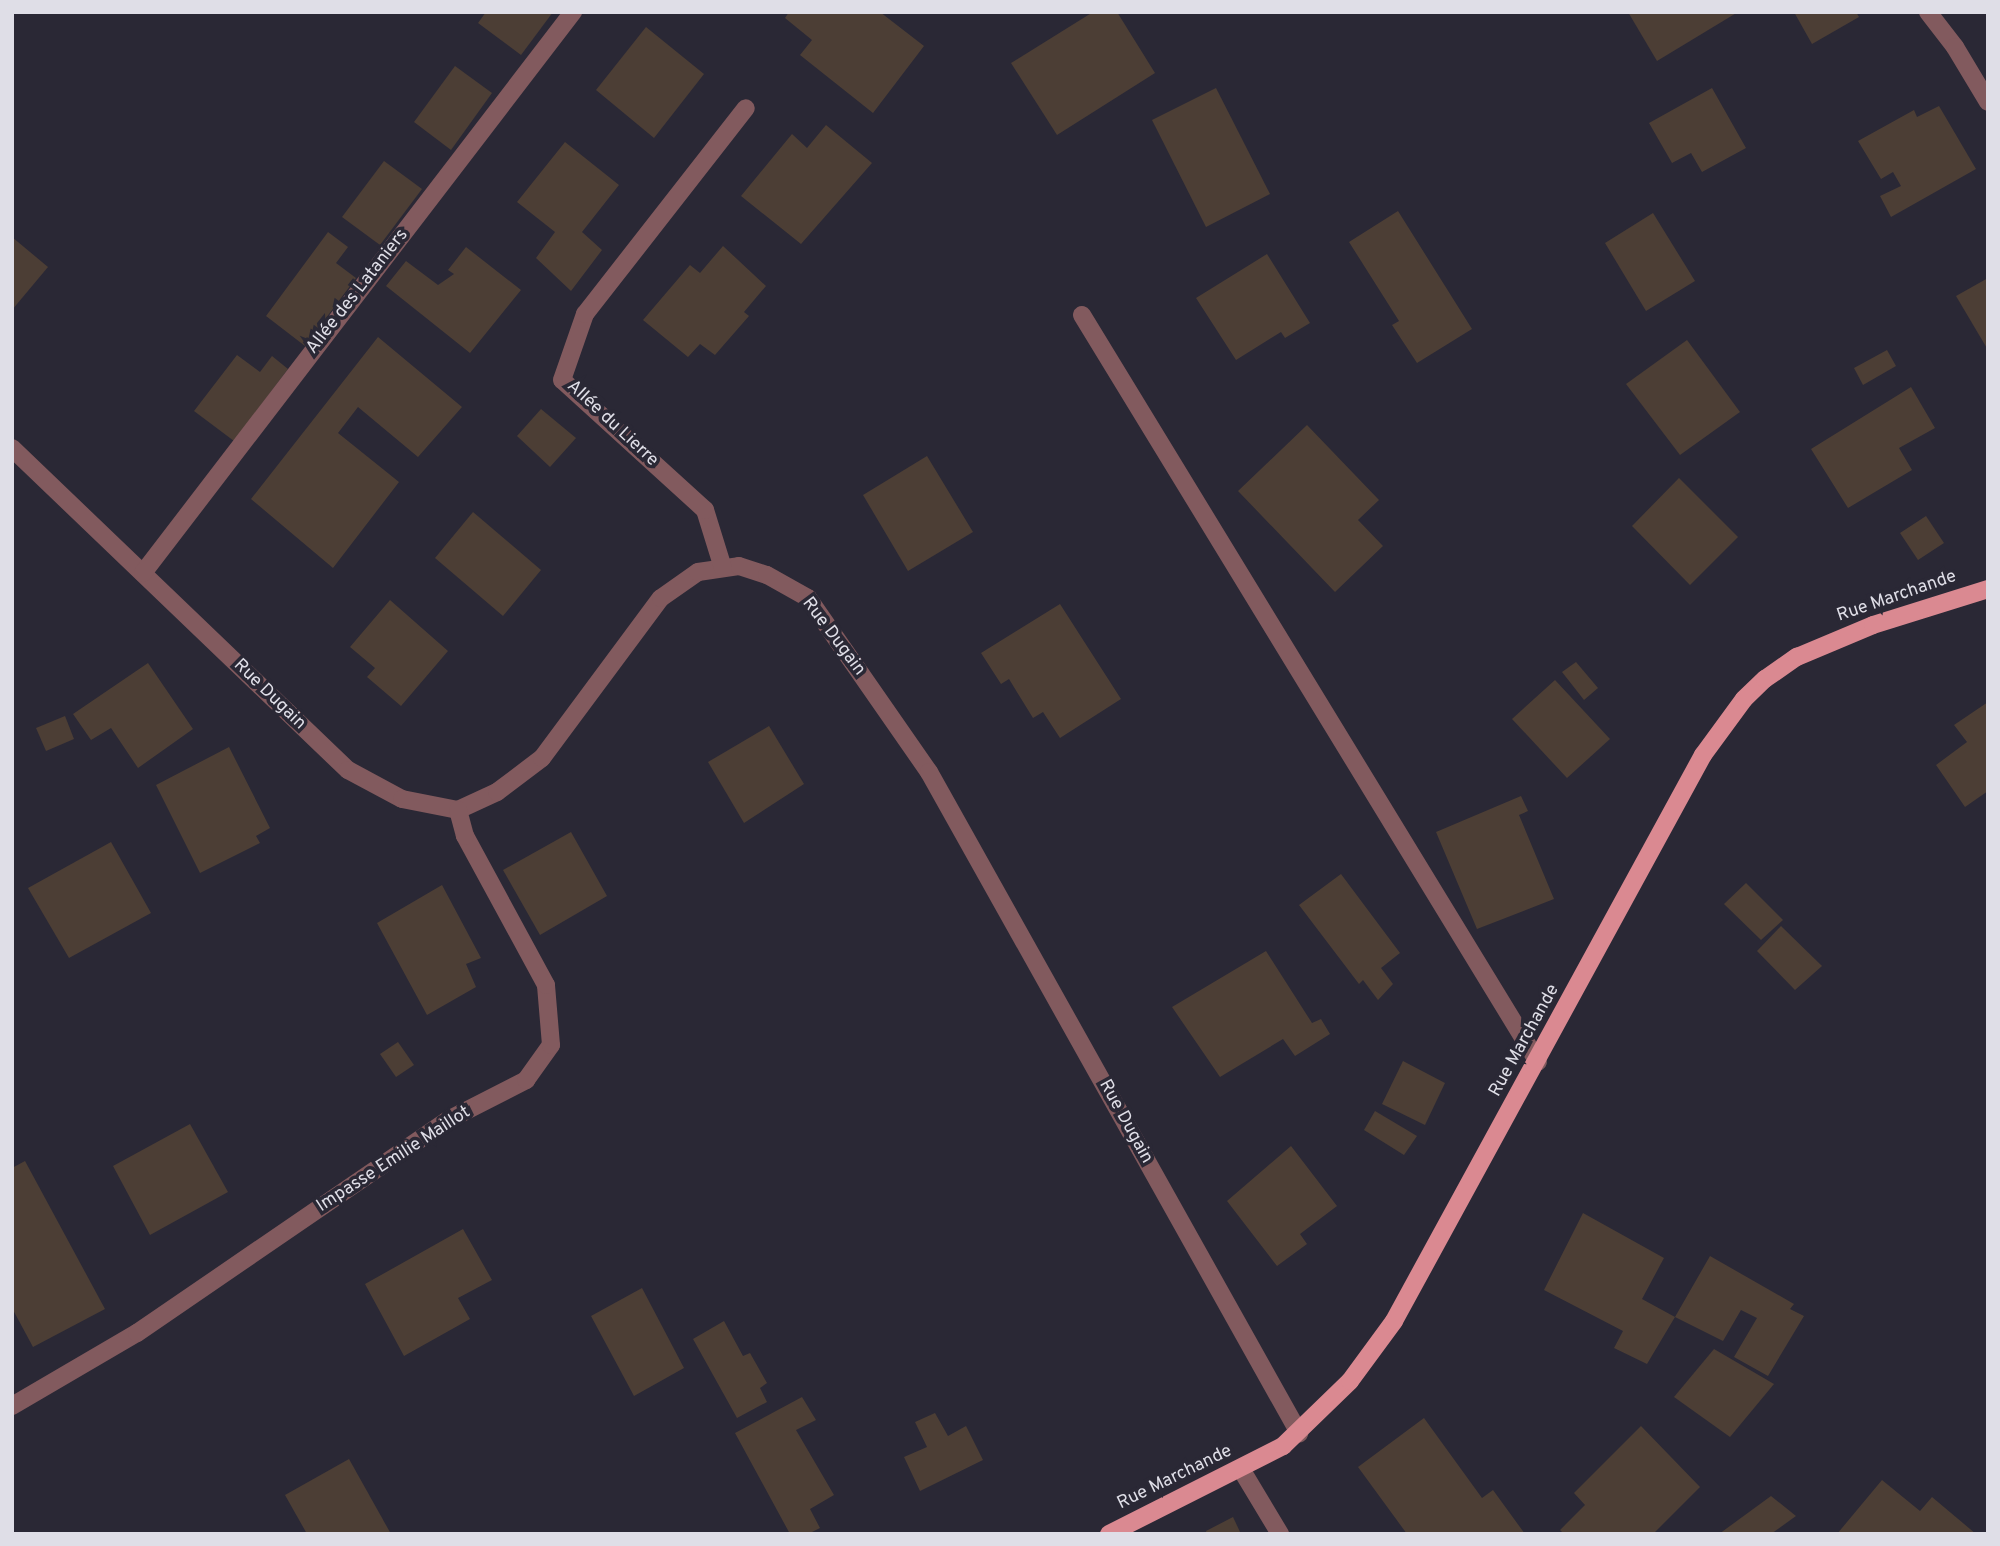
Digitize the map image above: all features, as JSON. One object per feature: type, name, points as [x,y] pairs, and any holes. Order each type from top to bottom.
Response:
[{"type":"main road","name":"Rue Marchande","points":[[1109,1534],[1241,1469],[1298,1433],[1350,1381],[1394,1321],[1538,1062],[1703,755],[1744,699],[1765,679],[1797,657],[1873,625],[1986,592]]},
{"type":"street","name":"Allée des Lataniers","points":[[143,573],[573,12]]},
{"type":"street","points":[[1928,12],[1955,47],[1988,102]]},
{"type":"street","name":"Allée du Lierre","points":[[723,568],[705,510],[562,380],[585,314],[746,108]]},
{"type":"street","points":[[1082,315],[1538,1062]]},
{"type":"street","name":"Rue Dugain","points":[[12,448],[348,770],[402,799],[458,810],[497,792],[541,758],[661,598],[698,572],[739,566],[767,575],[808,598],[929,772],[1298,1433]]},
{"type":"street","name":"Impasse Emilie Maillot","points":[[12,1406],[137,1334],[448,1120],[526,1080],[551,1045],[547,985],[465,836],[458,810]]},
{"type":"street","points":[[1241,1469],[1280,1534]]},
{"type":"building","points":[[486,12],[553,12],[521,55],[478,23]]},
{"type":"building","points":[[789,12],[880,12],[924,46],[873,113],[800,55],[812,40],[785,18]]},
{"type":"building","points":[[1093,12],[1117,12],[1155,73],[1057,135],[1011,63]]},
{"type":"building","points":[[1628,12],[1738,12],[1657,61]]},
{"type":"building","points":[[1794,12],[1856,12],[1859,17],[1812,44]]},
{"type":"building","points":[[646,27],[704,74],[654,138],[596,90]]},
{"type":"building","points":[[455,66],[492,93],[451,150],[414,122]]},
{"type":"building","points":[[1216,88],[1270,194],[1206,227],[1152,120]]},
{"type":"building","points":[[1712,88],[1746,148],[1702,172],[1691,153],[1672,163],[1649,123]]},
{"type":"building","points":[[1939,106],[1976,169],[1891,217],[1880,196],[1901,186],[1893,172],[1881,179],[1858,141],[1914,110],[1917,117]]},
{"type":"building","points":[[826,125],[872,163],[801,244],[741,196],[792,134],[807,148]]},
{"type":"building","points":[[565,142],[619,185],[582,232],[602,250],[571,291],[536,258],[555,232],[517,202]]},
{"type":"building","points":[[384,161],[422,189],[380,245],[342,217]]},
{"type":"building","points":[[1398,211],[1472,329],[1417,363],[1392,325],[1399,321],[1349,242]]},
{"type":"building","points":[[1653,213],[1695,281],[1646,311],[1605,243]]},
{"type":"building","points":[[328,232],[348,247],[336,263],[356,278],[305,346],[266,316]]},
{"type":"building","points":[[12,237],[48,267],[12,310]]},
{"type":"building","points":[[723,246],[766,286],[744,312],[749,316],[715,355],[700,344],[688,357],[643,320],[690,265],[700,273]]},
{"type":"building","points":[[466,247],[521,290],[470,353],[386,286],[406,261],[438,285],[454,274],[448,270]]},
{"type":"building","points":[[1267,254],[1310,323],[1285,338],[1281,332],[1236,360],[1196,298]]},
{"type":"building","points":[[1988,278],[1988,350],[1956,296]]},
{"type":"building","points":[[378,337],[462,407],[418,457],[358,407],[338,433],[399,482],[333,568],[251,499]]},
{"type":"building","points":[[1687,340],[1740,412],[1680,455],[1626,384]]},
{"type":"building","points":[[1887,350],[1896,366],[1863,385],[1854,368]]},
{"type":"building","points":[[237,355],[260,372],[272,356],[288,369],[234,441],[194,411]]},
{"type":"building","points":[[1911,387],[1935,428],[1899,448],[1912,470],[1848,508],[1811,449]]},
{"type":"building","points":[[541,409],[576,438],[550,467],[517,436]]},
{"type":"building","points":[[1307,425],[1379,500],[1358,520],[1383,546],[1335,592],[1238,491]]},
{"type":"building","points":[[927,456],[973,532],[908,571],[863,495]]},
{"type":"building","points":[[1679,478],[1738,537],[1690,585],[1632,526]]},
{"type":"building","points":[[473,512],[541,570],[503,616],[435,558]]},
{"type":"building","points":[[1926,516],[1944,543],[1918,560],[1900,533]]},
{"type":"building","points":[[390,600],[448,651],[401,706],[367,677],[375,668],[350,647]]},
{"type":"building","points":[[1060,604],[1121,699],[1060,738],[1043,712],[1033,718],[1009,679],[1001,684],[981,653]]},
{"type":"building","points":[[1576,662],[1598,688],[1584,700],[1562,672]]},
{"type":"building","points":[[148,663],[193,729],[138,768],[111,728],[91,740],[73,714]]},
{"type":"building","points":[[1555,680],[1610,739],[1567,778],[1512,719]]},
{"type":"building","points":[[1988,702],[1988,791],[1965,807],[1936,765],[1967,742],[1954,725]]},
{"type":"building","points":[[65,716],[74,739],[46,751],[36,728]]},
{"type":"building","points":[[769,726],[804,784],[744,823],[708,762]]},
{"type":"building","points":[[229,747],[270,828],[256,836],[260,843],[200,873],[156,785]]},
{"type":"building","points":[[1521,796],[1528,811],[1519,815],[1554,899],[1477,929],[1436,832]]},
{"type":"building","points":[[571,832],[607,896],[540,935],[503,870]]},
{"type":"building","points":[[111,842],[151,913],[69,958],[28,888]]},
{"type":"building","points":[[1341,874],[1400,953],[1381,968],[1393,984],[1378,1000],[1363,980],[1359,984],[1299,905]]},
{"type":"building","points":[[1746,883],[1783,920],[1761,940],[1724,904]]},
{"type":"building","points":[[442,885],[481,958],[466,964],[476,987],[427,1015],[377,923]]},
{"type":"building","points":[[1781,926],[1822,966],[1795,990],[1757,951]]},
{"type":"building","points":[[1266,951],[1312,1023],[1321,1019],[1330,1034],[1295,1056],[1283,1039],[1220,1077],[1172,1007]]},
{"type":"building","points":[[398,1042],[414,1065],[396,1077],[380,1054]]},
{"type":"building","points":[[1403,1061],[1445,1083],[1425,1125],[1382,1104]]},
{"type":"building","points":[[1375,1111],[1417,1136],[1404,1155],[1364,1130]]},
{"type":"building","points":[[190,1124],[228,1192],[150,1235],[113,1166]]},
{"type":"building","points":[[1291,1146],[1337,1206],[1300,1234],[1307,1244],[1277,1266],[1227,1201]]},
{"type":"building","points":[[25,1161],[105,1309],[33,1347],[12,1308],[12,1168]]},
{"type":"building","points":[[1583,1213],[1664,1258],[1642,1299],[1675,1317],[1647,1364],[1614,1348],[1623,1331],[1544,1290]]},
{"type":"building","points":[[463,1229],[492,1280],[458,1298],[470,1319],[404,1356],[365,1284]]},
{"type":"building","points":[[1710,1256],[1794,1304],[1790,1309],[1804,1316],[1768,1376],[1734,1357],[1757,1318],[1741,1310],[1723,1341],[1675,1317]]},
{"type":"building","points":[[642,1288],[684,1368],[634,1396],[591,1316]]},
{"type":"building","points":[[724,1321],[743,1356],[750,1353],[767,1383],[760,1388],[767,1402],[737,1418],[693,1339]]},
{"type":"building","points":[[1714,1349],[1774,1384],[1730,1437],[1674,1397]]},
{"type":"building","points":[[802,1397],[816,1420],[796,1430],[834,1495],[810,1509],[820,1528],[808,1534],[790,1534],[735,1433]]},
{"type":"building","points":[[935,1413],[948,1436],[966,1426],[983,1460],[920,1491],[904,1457],[927,1447],[915,1422]]},
{"type":"building","points":[[1424,1418],[1482,1498],[1493,1490],[1525,1534],[1407,1534],[1358,1467]]},
{"type":"building","points":[[1641,1426],[1700,1487],[1653,1534],[1564,1534],[1560,1530],[1585,1505],[1574,1493]]},
{"type":"building","points":[[349,1459],[391,1534],[307,1534],[285,1495]]},
{"type":"building","points":[[1882,1480],[1920,1511],[1932,1497],[1976,1534],[1837,1534]]},
{"type":"building","points":[[1771,1496],[1796,1516],[1771,1534],[1719,1534]]},
{"type":"building","points":[[1233,1517],[1241,1534],[1207,1534],[1206,1531]]}]
